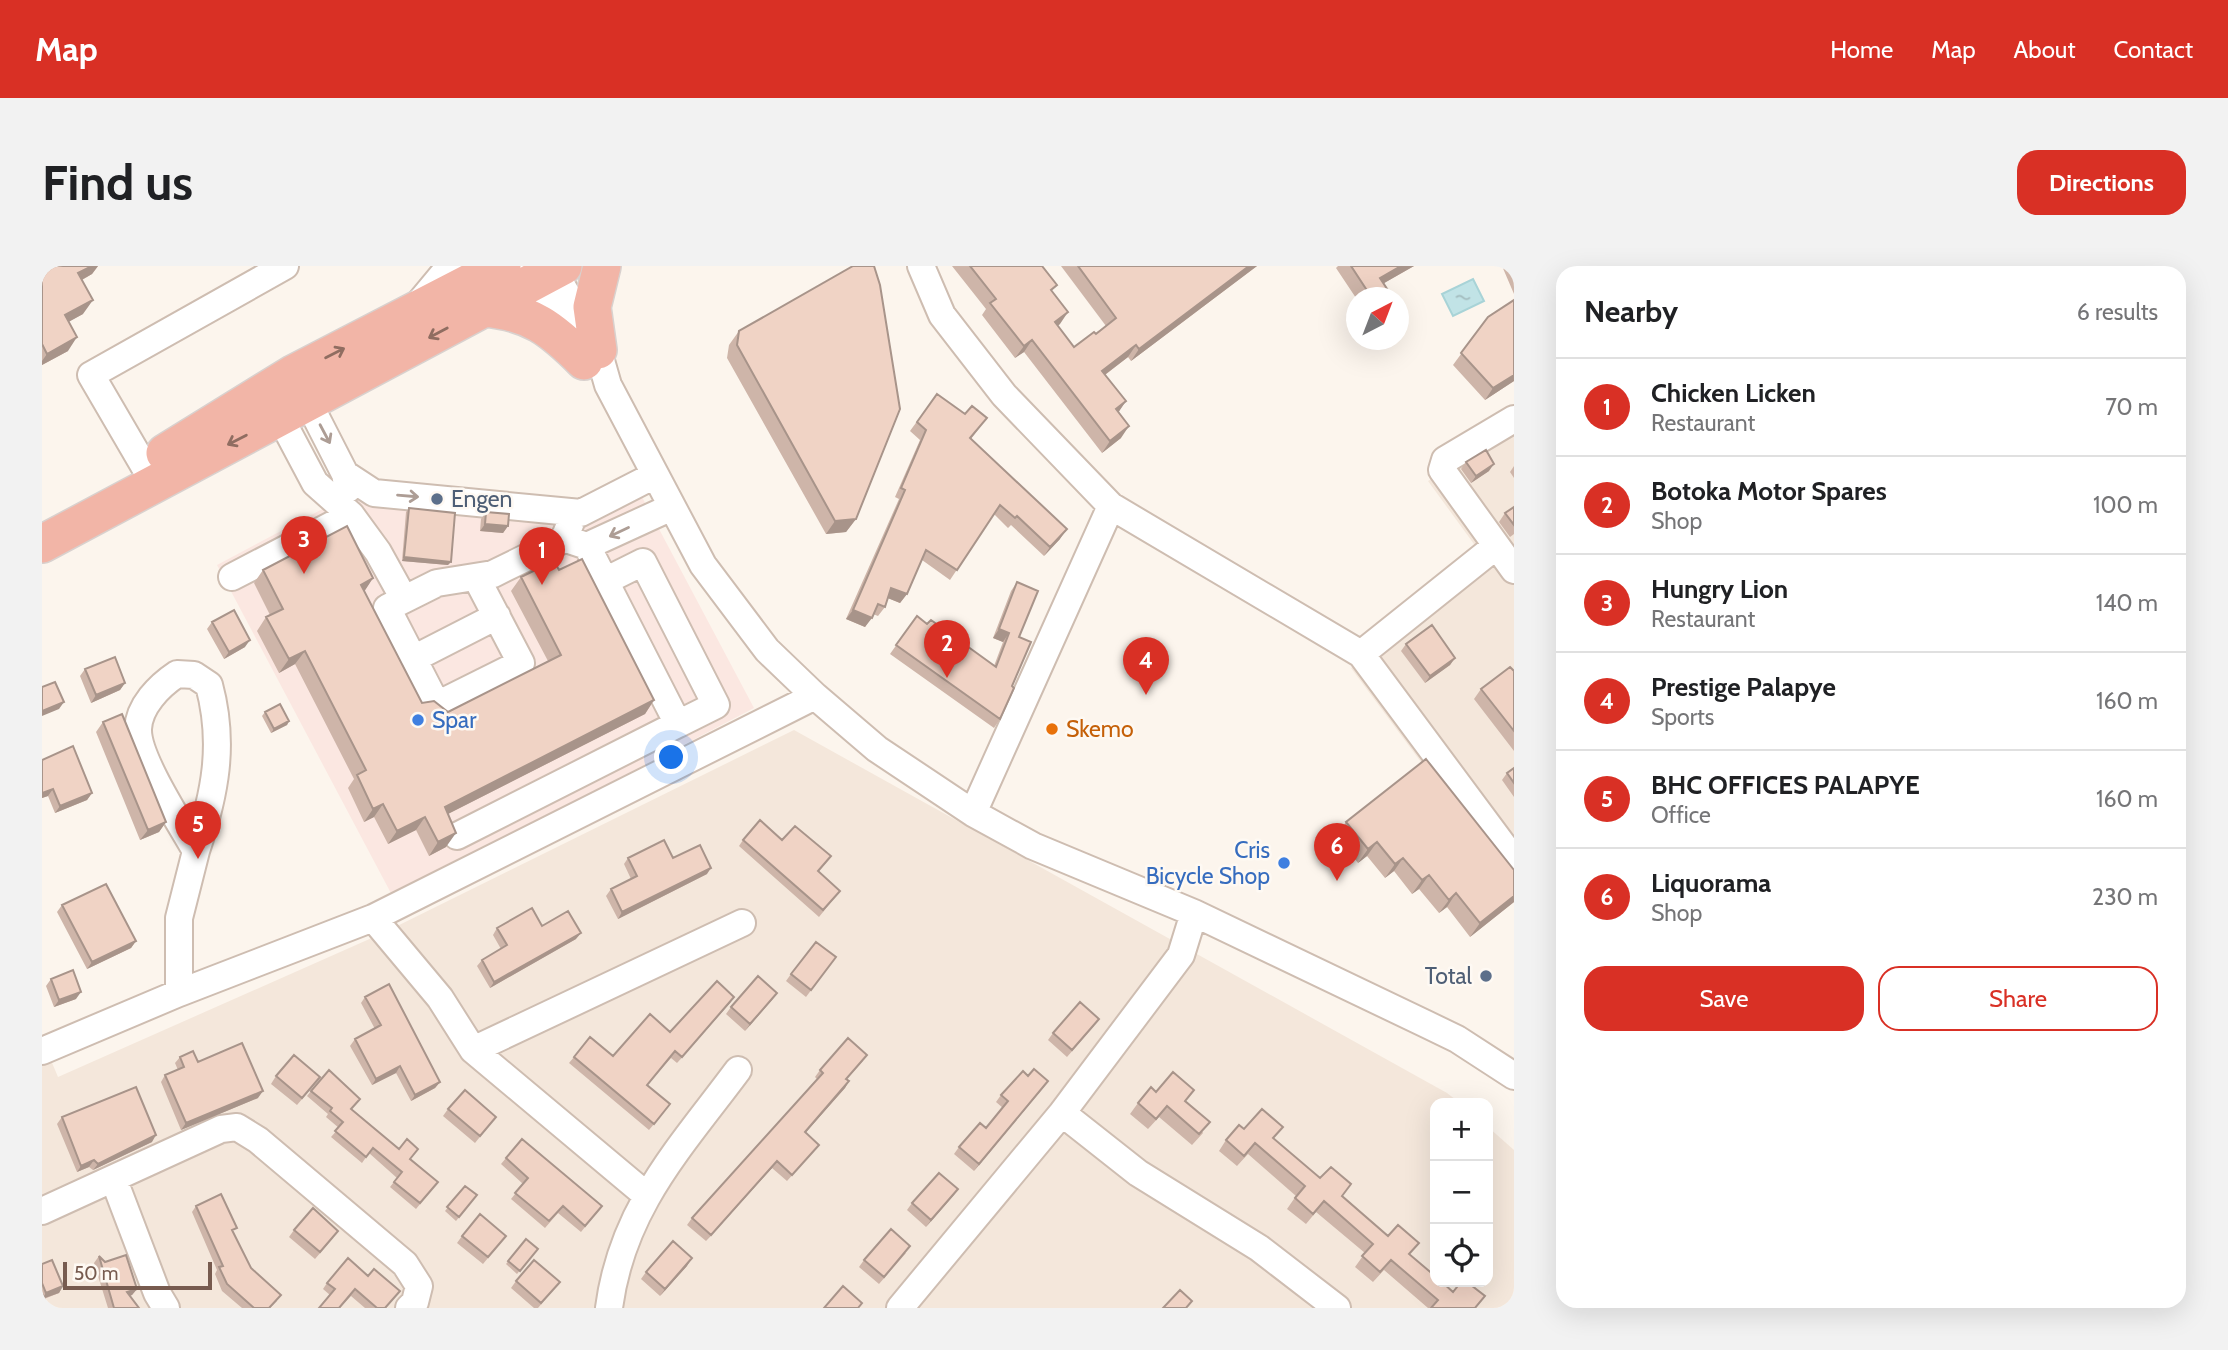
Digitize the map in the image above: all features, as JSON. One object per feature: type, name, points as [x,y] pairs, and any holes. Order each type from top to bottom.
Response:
[{"type":"highway","points":[[42,544],[149,475],[286,396],[407,316],[502,266]]},
{"type":"highway","points":[[596,366],[592,307],[602,266]]},
{"type":"highway","points":[[286,396],[484,308],[545,270]]},
{"type":"highway","points":[[484,308],[523,314],[546,327],[596,366]]},
{"type":"highway","points":[[42,521],[149,475]]},
{"type":"street","points":[[149,475],[91,375],[285,266]]},
{"type":"street","points":[[407,316],[450,266]]},
{"type":"street","points":[[921,266],[942,315],[1003,395],[1111,506],[1361,654],[1514,860]]},
{"type":"street","points":[[545,270],[703,565],[735,612],[766,650],[877,749],[973,813],[1033,846],[1194,913],[1457,1039],[1514,1076]]},
{"type":"street","points":[[286,396],[345,474],[374,493],[582,513]]},
{"type":"street","points":[[286,396],[316,483],[351,515],[378,552],[404,599]]},
{"type":"street","points":[[1514,419],[1445,460],[1442,465],[1442,470],[1514,570]]},
{"type":"street","points":[[345,474],[351,515]]},
{"type":"street","points":[[655,475],[573,517],[576,542],[605,581],[678,724]]},
{"type":"street","points":[[973,813],[1111,506]]},
{"type":"street","points":[[477,579],[521,663],[437,705],[387,608],[437,583],[477,579],[493,574],[672,508]]},
{"type":"street","points":[[232,577],[351,515]]},
{"type":"street","points":[[1361,654],[1496,546]]},
{"type":"street","points":[[457,836],[716,705],[643,562],[605,581]]},
{"type":"street","points":[[414,659],[497,616]]},
{"type":"street","points":[[179,993],[179,918],[196,851],[213,800],[218,724],[209,685],[194,675],[177,674],[145,705],[138,730],[147,762],[196,851]]},
{"type":"street","points":[[42,1051],[179,993],[373,918],[816,696]]},
{"type":"street","points":[[900,1308],[1062,1113],[1181,955],[1194,913]]},
{"type":"street","points":[[373,918],[440,998],[473,1050],[645,1194]]},
{"type":"street","points":[[473,1050],[742,923]]},
{"type":"street","points":[[609,1308],[613,1277],[645,1194],[738,1070]]},
{"type":"street","points":[[1062,1113],[1138,1173],[1259,1248],[1337,1308]]},
{"type":"street","points":[[42,1212],[221,1129],[237,1127],[258,1140],[405,1264],[419,1286],[415,1302],[409,1308]]},
{"type":"street","points":[[114,1180],[157,1293],[166,1308]]},
{"type":"shaded area","points":[[1514,431],[1514,887],[1351,668],[1490,566],[1428,481]]},
{"type":"shaded area","points":[[377,480],[589,503],[633,480],[754,708],[393,897],[217,565]]},
{"type":"shaded area","points":[[794,730],[1454,1098],[1430,1098],[1430,1287],[1493,1287],[1493,1131],[1514,1150],[1514,1308],[42,1308],[42,1039],[58,1077],[383,933]]},
{"type":"water","points":[[1473,279],[1484,301],[1453,316],[1442,294]]},
{"type":"building","points":[[42,266],[92,266],[78,273],[93,300],[65,315],[77,337],[47,354],[42,344]]},
{"type":"building","points":[[853,266],[874,266],[880,285],[900,409],[856,519],[835,521],[737,345],[739,331]]},
{"type":"building","points":[[970,266],[1042,266],[1057,285],[1051,290],[1068,312],[1055,322],[1074,347],[1116,318],[1078,266],[1249,266],[1139,349],[1136,345],[1102,371],[1126,401],[1116,409],[1129,426],[1110,441],[1032,340],[1024,346],[990,303],[996,299]]},
{"type":"building","points":[[1351,266],[1401,266],[1380,278],[1386,287],[1365,287]]},
{"type":"building","points":[[1514,300],[1514,375],[1493,388],[1461,353],[1488,317]]},
{"type":"building","points":[[937,394],[965,414],[972,406],[987,418],[970,438],[1067,529],[1050,547],[1017,516],[1015,518],[1000,505],[957,570],[926,550],[907,594],[891,588],[885,607],[878,604],[872,618],[853,610],[905,490],[901,488],[926,430],[917,422]]},
{"type":"building","points":[[1486,450],[1494,464],[1476,476],[1466,462]]},
{"type":"building","points":[[1514,507],[1514,525],[1505,513]]},
{"type":"building","points":[[409,508],[455,513],[451,562],[404,557]]},
{"type":"building","points":[[486,512],[509,514],[508,526],[485,524]]},
{"type":"building","points":[[347,526],[373,578],[361,585],[422,703],[434,701],[448,712],[561,655],[521,577],[554,561],[559,570],[582,559],[654,700],[445,807],[456,833],[438,842],[425,817],[397,831],[383,804],[373,809],[357,775],[366,770],[305,651],[289,659],[266,617],[283,609],[263,570]]},
{"type":"building","points":[[1017,582],[1038,591],[1019,637],[1031,642],[1000,719],[896,645],[917,616],[927,624],[931,620],[996,667],[1009,633],[999,629]]},
{"type":"building","points":[[234,610],[250,640],[229,652],[212,622]]},
{"type":"building","points":[[1432,625],[1455,658],[1430,676],[1406,644]]},
{"type":"building","points":[[115,657],[125,683],[96,695],[85,669]]},
{"type":"building","points":[[1510,667],[1514,671],[1514,731],[1481,689]]},
{"type":"building","points":[[55,682],[64,702],[42,711],[42,687]]},
{"type":"building","points":[[280,704],[289,721],[274,729],[265,712]]},
{"type":"building","points":[[122,714],[166,822],[148,830],[103,722]]},
{"type":"building","points":[[73,746],[92,793],[60,806],[53,789],[42,793],[42,760]]},
{"type":"building","points":[[1426,759],[1514,870],[1514,896],[1480,923],[1456,893],[1449,900],[1429,875],[1422,880],[1403,858],[1395,864],[1377,842],[1368,849],[1346,822]]},
{"type":"building","points":[[1514,768],[1514,783],[1507,773]]},
{"type":"building","points":[[760,820],[782,840],[795,826],[831,856],[818,871],[840,891],[823,910],[743,840]]},
{"type":"building","points":[[664,840],[673,858],[700,845],[711,868],[622,912],[611,889],[637,876],[628,858]]},
{"type":"building","points":[[106,884],[136,941],[92,962],[62,905]]},
{"type":"building","points":[[532,908],[542,926],[568,911],[581,933],[494,982],[482,960],[507,945],[497,928]]},
{"type":"building","points":[[816,942],[836,957],[811,990],[791,974]]},
{"type":"building","points":[[73,970],[81,992],[59,1000],[51,979]]},
{"type":"building","points":[[758,976],[777,993],[750,1024],[731,1007]]},
{"type":"building","points":[[717,981],[734,997],[682,1057],[675,1051],[647,1085],[670,1104],[654,1124],[574,1057],[590,1037],[613,1056],[650,1014],[670,1032]]},
{"type":"building","points":[[389,984],[440,1082],[415,1095],[400,1066],[376,1079],[355,1039],[381,1025],[365,997]]},
{"type":"building","points":[[1080,1002],[1099,1019],[1072,1050],[1053,1033]]},
{"type":"building","points":[[848,1038],[867,1055],[846,1079],[849,1081],[805,1132],[819,1145],[792,1175],[777,1161],[711,1235],[692,1218],[823,1073],[820,1070]]},
{"type":"building","points":[[242,1043],[263,1091],[186,1123],[165,1075],[184,1067],[180,1057],[193,1051],[198,1062]]},
{"type":"building","points":[[294,1055],[320,1077],[302,1098],[276,1076]]},
{"type":"building","points":[[1034,1069],[1048,1081],[979,1164],[959,1147],[980,1123],[986,1128],[1008,1101],[1001,1095],[1023,1071],[1028,1076]]},
{"type":"building","points":[[329,1070],[360,1099],[351,1109],[399,1149],[407,1139],[418,1149],[410,1159],[438,1182],[420,1203],[394,1182],[402,1172],[373,1148],[366,1157],[335,1131],[343,1122],[330,1111],[332,1108],[311,1091]]},
{"type":"building","points":[[1173,1072],[1194,1090],[1185,1101],[1210,1122],[1199,1134],[1167,1106],[1156,1119],[1138,1103],[1151,1087],[1156,1092]]},
{"type":"building","points":[[136,1087],[156,1135],[98,1164],[94,1160],[81,1166],[62,1117]]},
{"type":"building","points":[[465,1090],[496,1117],[480,1136],[448,1109]]},
{"type":"building","points":[[1262,1109],[1283,1127],[1273,1138],[1320,1178],[1331,1167],[1351,1184],[1342,1196],[1388,1236],[1398,1225],[1419,1243],[1409,1254],[1430,1272],[1430,1287],[1448,1287],[1453,1292],[1457,1287],[1473,1287],[1485,1296],[1475,1308],[1431,1308],[1438,1300],[1391,1260],[1380,1272],[1362,1256],[1373,1244],[1324,1201],[1313,1214],[1295,1198],[1305,1186],[1255,1143],[1244,1156],[1226,1140],[1239,1125],[1244,1129]]},
{"type":"building","points":[[522,1139],[602,1206],[585,1226],[563,1206],[549,1221],[515,1193],[528,1178],[506,1158]]},
{"type":"building","points":[[939,1173],[958,1189],[931,1220],[912,1203]]},
{"type":"building","points":[[465,1186],[477,1195],[459,1217],[447,1207]]},
{"type":"building","points":[[221,1194],[237,1228],[232,1230],[251,1268],[281,1295],[269,1308],[254,1308],[227,1284],[219,1267],[223,1266],[196,1206]]},
{"type":"building","points":[[313,1208],[338,1231],[320,1252],[294,1230]]},
{"type":"building","points":[[480,1214],[506,1236],[488,1257],[462,1236]]},
{"type":"building","points":[[891,1229],[910,1246],[884,1277],[864,1260]]},
{"type":"building","points":[[526,1239],[538,1249],[520,1271],[508,1261]]},
{"type":"building","points":[[673,1241],[692,1258],[665,1289],[646,1272]]},
{"type":"building","points":[[126,1255],[137,1289],[127,1292],[139,1308],[114,1308],[99,1256],[105,1262]]},
{"type":"building","points":[[348,1258],[368,1276],[374,1269],[400,1291],[385,1308],[377,1308],[355,1289],[339,1308],[319,1308],[335,1289],[327,1283]]},
{"type":"building","points":[[52,1260],[63,1286],[46,1293],[42,1283],[42,1264]]},
{"type":"building","points":[[534,1260],[560,1282],[541,1303],[516,1281]]},
{"type":"building","points":[[843,1286],[862,1303],[858,1308],[824,1308]]},
{"type":"building","points":[[1180,1290],[1192,1301],[1186,1308],[1163,1308]]},
{"type":"building","points":[[42,1293],[48,1308],[42,1308]]},
{"type":"place","name":"Engen","points":[[437,499]]},
{"type":"place","name":"Hungry Lion","points":[[304,574]]},
{"type":"place","name":"Chicken Licken","points":[[542,585]]},
{"type":"place","name":"Botoka Motor Spares","points":[[947,678]]},
{"type":"place","name":"Prestige Palapye","points":[[1146,695]]},
{"type":"place","name":"Spar","points":[[418,720]]},
{"type":"place","name":"Skemo","points":[[1052,729]]},
{"type":"place","name":"BHC OFFICES PALAPYE","points":[[198,859]]},
{"type":"place","name":"Cris Bicycle Shop","points":[[1284,863]]},
{"type":"place","name":"Liquorama","points":[[1337,881]]},
{"type":"place","name":"Total","points":[[1486,976]]}]
